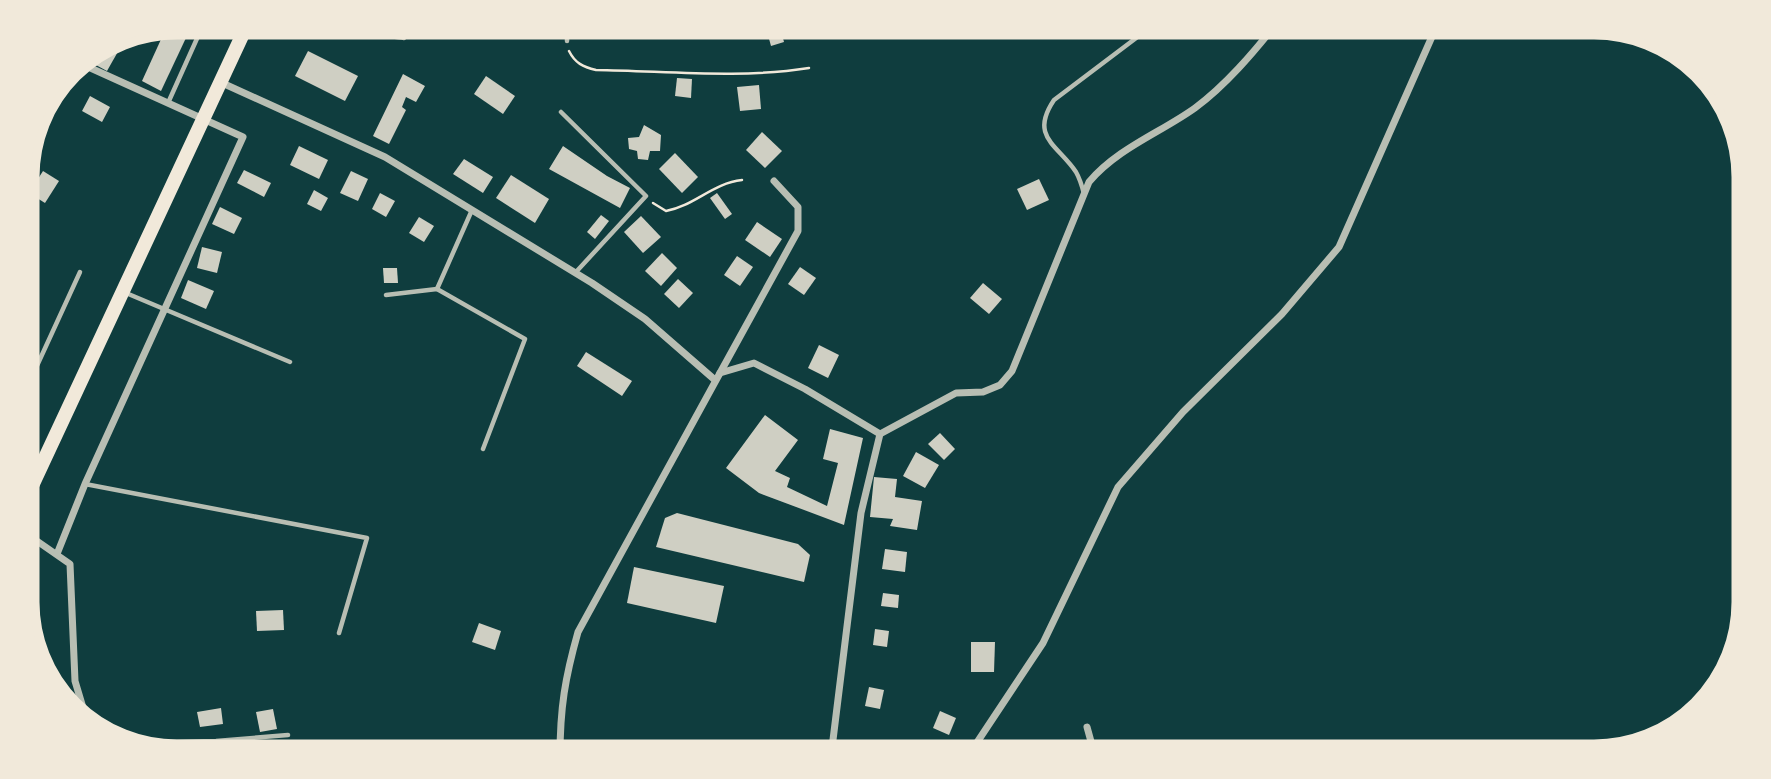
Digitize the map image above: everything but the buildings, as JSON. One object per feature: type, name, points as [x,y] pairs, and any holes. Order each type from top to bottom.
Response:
[{"type":"highway","points":[[35,479],[242,35]]},
{"type":"street","points":[[832,744],[861,513],[880,434],[956,393],[983,392],[1000,385],[1012,371],[1089,181],[1104,164],[1194,108],[1214,91],[1266,35]]},
{"type":"street","points":[[976,744],[1043,643],[1118,486],[1183,412],[1282,314],[1339,247],[1433,35]]},
{"type":"street","points":[[57,554],[85,484],[243,137],[87,66]]},
{"type":"street","points":[[220,82],[385,157],[575,272],[645,319],[718,376]]},
{"type":"street","points":[[560,744],[560,715],[565,678],[578,632],[798,231],[798,207],[774,181]]},
{"type":"street","points":[[718,376],[754,363],[805,389],[880,434]]},
{"type":"street","points":[[35,539],[70,564],[75,681],[83,708]]},
{"type":"street","points":[[1087,727],[1092,744]]},
{"type":"lane","points":[[168,103],[199,35]]},
{"type":"lane","points":[[382,35],[404,38]]},
{"type":"lane","points":[[567,35],[567,41]]},
{"type":"lane","points":[[1084,194],[1074,169],[1047,141],[1044,127],[1046,112],[1054,100],[1140,35]]},
{"type":"lane","points":[[561,112],[646,196],[575,272]]},
{"type":"lane","points":[[437,289],[472,210]]},
{"type":"lane","points":[[35,370],[80,272]]},
{"type":"lane","points":[[386,295],[437,289],[525,339],[483,449]]},
{"type":"lane","points":[[123,291],[290,362]]},
{"type":"lane","points":[[85,484],[366,538],[339,633]]},
{"type":"lane","points":[[155,742],[288,735]]},
{"type":"path","points":[[567,41],[574,60],[584,67],[596,70],[723,75],[773,74],[809,68]]},
{"type":"path","points":[[646,196],[666,211],[690,203],[719,185],[741,180]]}]
